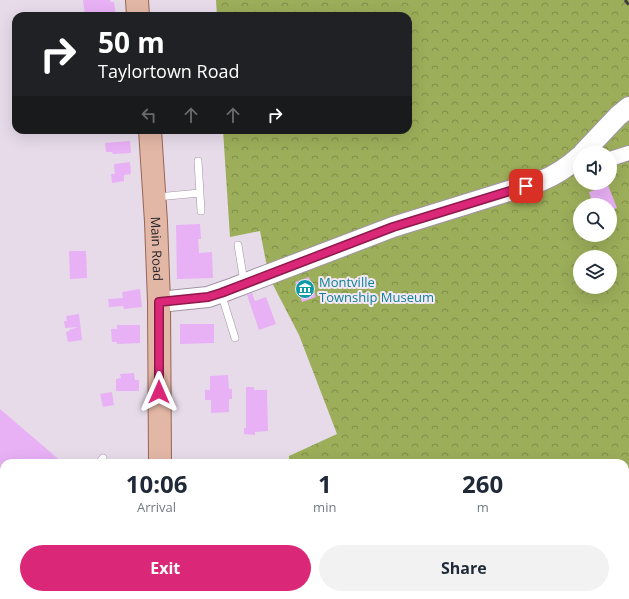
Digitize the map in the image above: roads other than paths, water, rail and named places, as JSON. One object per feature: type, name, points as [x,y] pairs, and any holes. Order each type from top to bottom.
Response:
[{"type":"main road","points":[[137,0],[138,12]]},
{"type":"main road","name":"Main Road","points":[[150,134],[159,302],[160,459]]},
{"type":"street","points":[[591,146],[629,107]]},
{"type":"street","points":[[617,157],[629,153]]},
{"type":"street","points":[[159,302],[208,297],[221,293],[393,227],[541,181],[573,163]]},
{"type":"lane","points":[[198,161],[201,211]]},
{"type":"lane","points":[[154,197],[200,193]]},
{"type":"lane","points":[[238,245],[244,284]]},
{"type":"lane","points":[[221,293],[235,338]]},
{"type":"railway","points":[[625,0],[629,5]]},
{"type":"place","name":"Montville Township Museum","points":[[305,289]]}]
